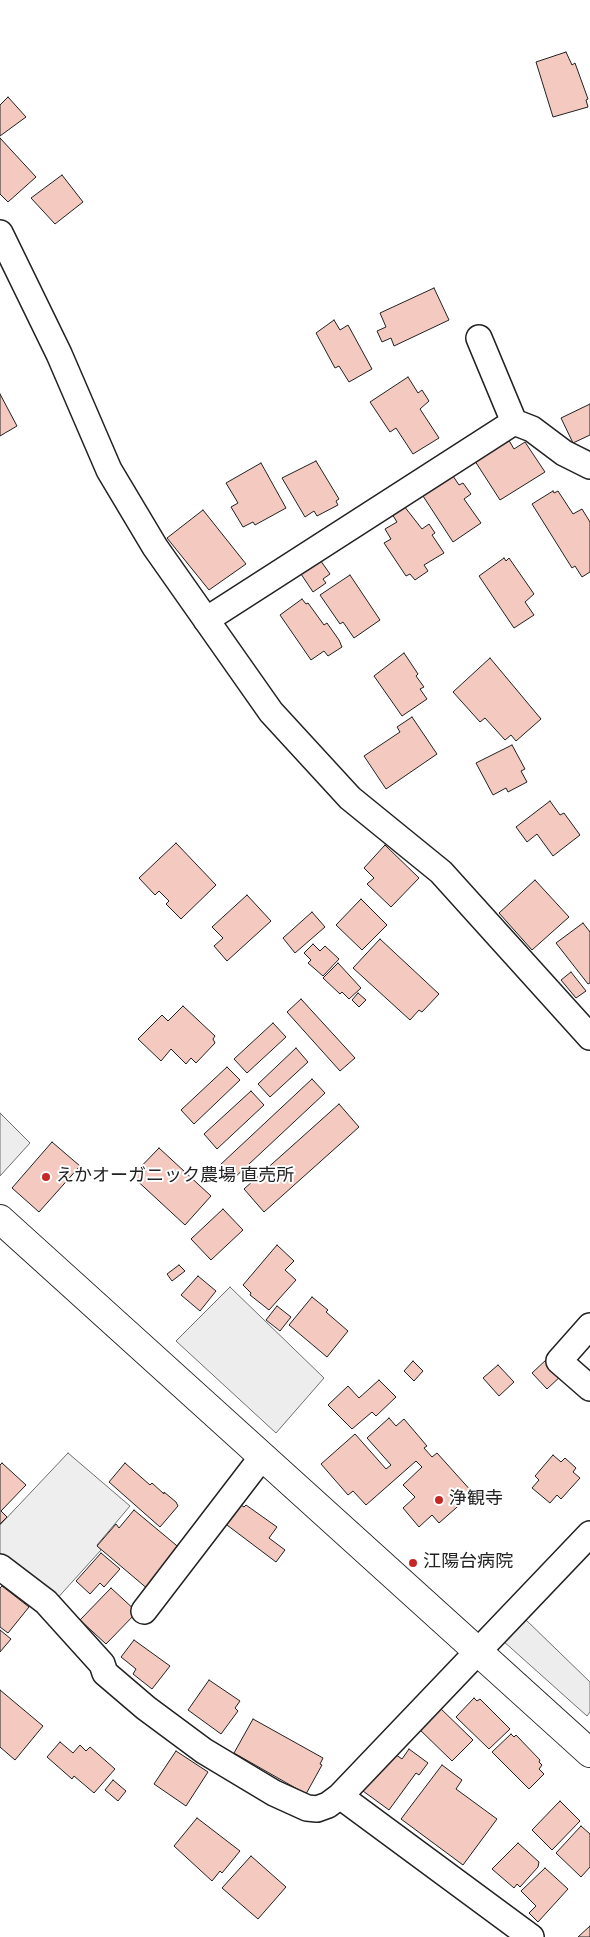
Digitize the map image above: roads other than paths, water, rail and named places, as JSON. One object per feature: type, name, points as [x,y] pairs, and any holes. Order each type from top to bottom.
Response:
[{"type":"street","points":[[0,234],[60,354],[109,470],[155,547],[271,712],[350,798],[441,872],[590,1037]]},
{"type":"street","points":[[479,338],[514,422],[532,429],[564,453],[590,466]]},
{"type":"street","points":[[206,620],[514,422]]},
{"type":"street","points":[[0,1219],[590,1754]]},
{"type":"street","points":[[590,1326],[559,1361],[590,1388]]},
{"type":"street","points":[[144,1612],[262,1457]]},
{"type":"street","points":[[0,1567],[46,1602],[102,1664],[105,1673],[146,1708],[204,1751],[274,1793],[307,1808],[317,1809],[328,1805],[340,1796],[476,1651],[590,1534]]},
{"type":"street","points":[[340,1796],[531,1937]]},
{"type":"place","name":"えかオーガニック農場 直売所","points":[[46,1177]]},
{"type":"place","name":"浄観寺","points":[[439,1500]]},
{"type":"place","name":"江陽台病院","points":[[413,1563]]}]
